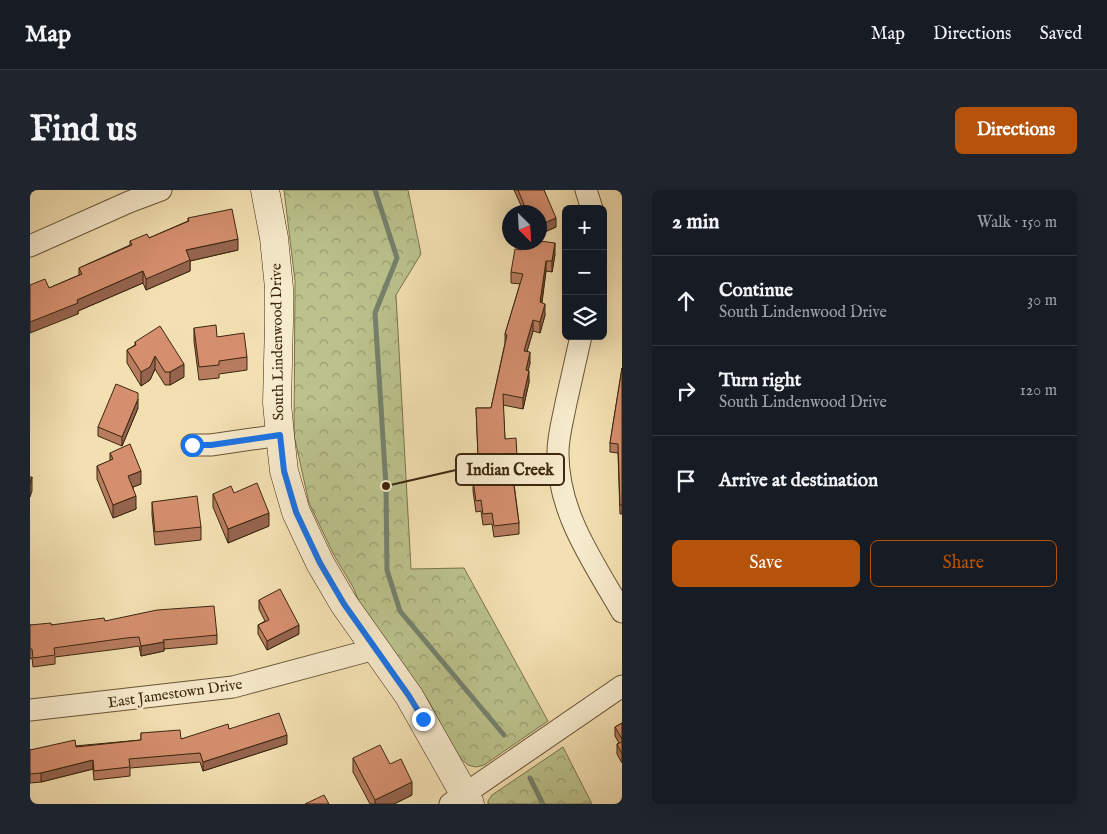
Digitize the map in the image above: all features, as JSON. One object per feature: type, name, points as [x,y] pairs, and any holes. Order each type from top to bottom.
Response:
[{"type":"street","points":[[30,246],[128,202],[161,190]]},
{"type":"street","name":"South Lindenwood Drive","points":[[265,190],[274,238],[278,288],[279,322],[276,403],[284,471],[296,512],[320,563],[344,604],[414,704],[461,801]]},
{"type":"street","points":[[586,190],[591,205]]},
{"type":"street","points":[[580,340],[561,427],[558,451],[560,476],[565,504],[578,535],[622,612]]},
{"type":"street","name":"South Lindenwood Drive","points":[[192,445],[211,445],[280,435]]},
{"type":"street","name":"East Jamestown Drive","points":[[30,710],[233,687],[375,649]]},
{"type":"street","points":[[461,801],[622,686]]},
{"type":"green space","points":[[284,190],[408,190],[421,254],[396,295],[411,569],[464,568],[548,721],[484,765],[476,767],[468,765],[458,756],[428,700],[360,604],[309,503],[294,435],[295,281]]},
{"type":"green space","points":[[563,747],[592,804],[488,804],[492,795]]},
{"type":"building","points":[[518,190],[544,190],[556,218],[547,222],[547,205],[524,205]]},
{"type":"building","points":[[232,209],[238,239],[186,250],[190,260],[146,279],[143,271],[77,300],[78,303],[30,322],[30,285],[45,279],[49,288],[82,274],[79,268],[132,245],[130,241],[147,234],[149,238],[189,221],[188,218]]},
{"type":"building","points":[[547,242],[555,243],[552,261],[546,261],[540,302],[545,304],[540,322],[533,320],[524,351],[530,352],[526,370],[529,371],[523,398],[503,394],[505,439],[516,438],[517,456],[510,457],[519,523],[494,526],[492,513],[483,514],[481,500],[476,501],[473,480],[479,479],[476,408],[491,408],[507,335],[505,334],[523,274],[511,272],[515,250],[547,250]]},
{"type":"building","points":[[216,325],[217,337],[244,333],[247,357],[219,361],[219,365],[199,367],[194,328]]},
{"type":"building","points":[[160,326],[184,364],[170,372],[165,372],[155,356],[150,367],[141,372],[127,350],[136,345],[135,342]]},
{"type":"building","points":[[622,368],[622,505],[620,505],[618,444],[610,443]]},
{"type":"building","points":[[116,384],[138,393],[138,399],[122,437],[98,427]]},
{"type":"building","points":[[130,444],[141,471],[128,476],[136,496],[113,505],[97,466],[113,459],[110,453]]},
{"type":"building","points":[[257,483],[269,513],[228,529],[213,494],[231,486],[234,493]]},
{"type":"building","points":[[197,496],[201,527],[155,532],[152,502]]},
{"type":"building","points":[[280,589],[299,625],[267,641],[258,625],[269,620],[259,600]]},
{"type":"building","points":[[214,606],[217,635],[163,640],[164,642],[141,646],[139,637],[126,638],[54,648],[55,655],[33,658],[32,649],[30,649],[30,625],[51,623],[51,625],[104,618],[105,621],[157,610]]},
{"type":"building","points":[[279,713],[287,735],[203,762],[200,753],[129,759],[130,767],[94,771],[93,760],[30,774],[30,750],[75,740],[76,747],[141,740],[141,733],[180,730],[181,739],[228,724],[229,729]]},
{"type":"building","points":[[622,723],[622,739],[615,727]]},
{"type":"building","points":[[622,742],[622,754],[617,744]]},
{"type":"building","points":[[380,745],[390,764],[401,759],[412,782],[375,800],[353,758]]},
{"type":"building","points":[[324,795],[329,804],[305,804]]},
{"type":"waterway","points":[[375,190],[397,258],[375,313],[386,486],[387,570],[400,611],[504,735]]},
{"type":"waterway","points":[[530,778],[543,804]]},
{"type":"place","name":"Indian Creek","points":[[386,486]]},
{"type":"route","points":[[192,445],[211,445],[280,435],[284,471],[296,512],[320,563],[344,604],[423,719]]}]
